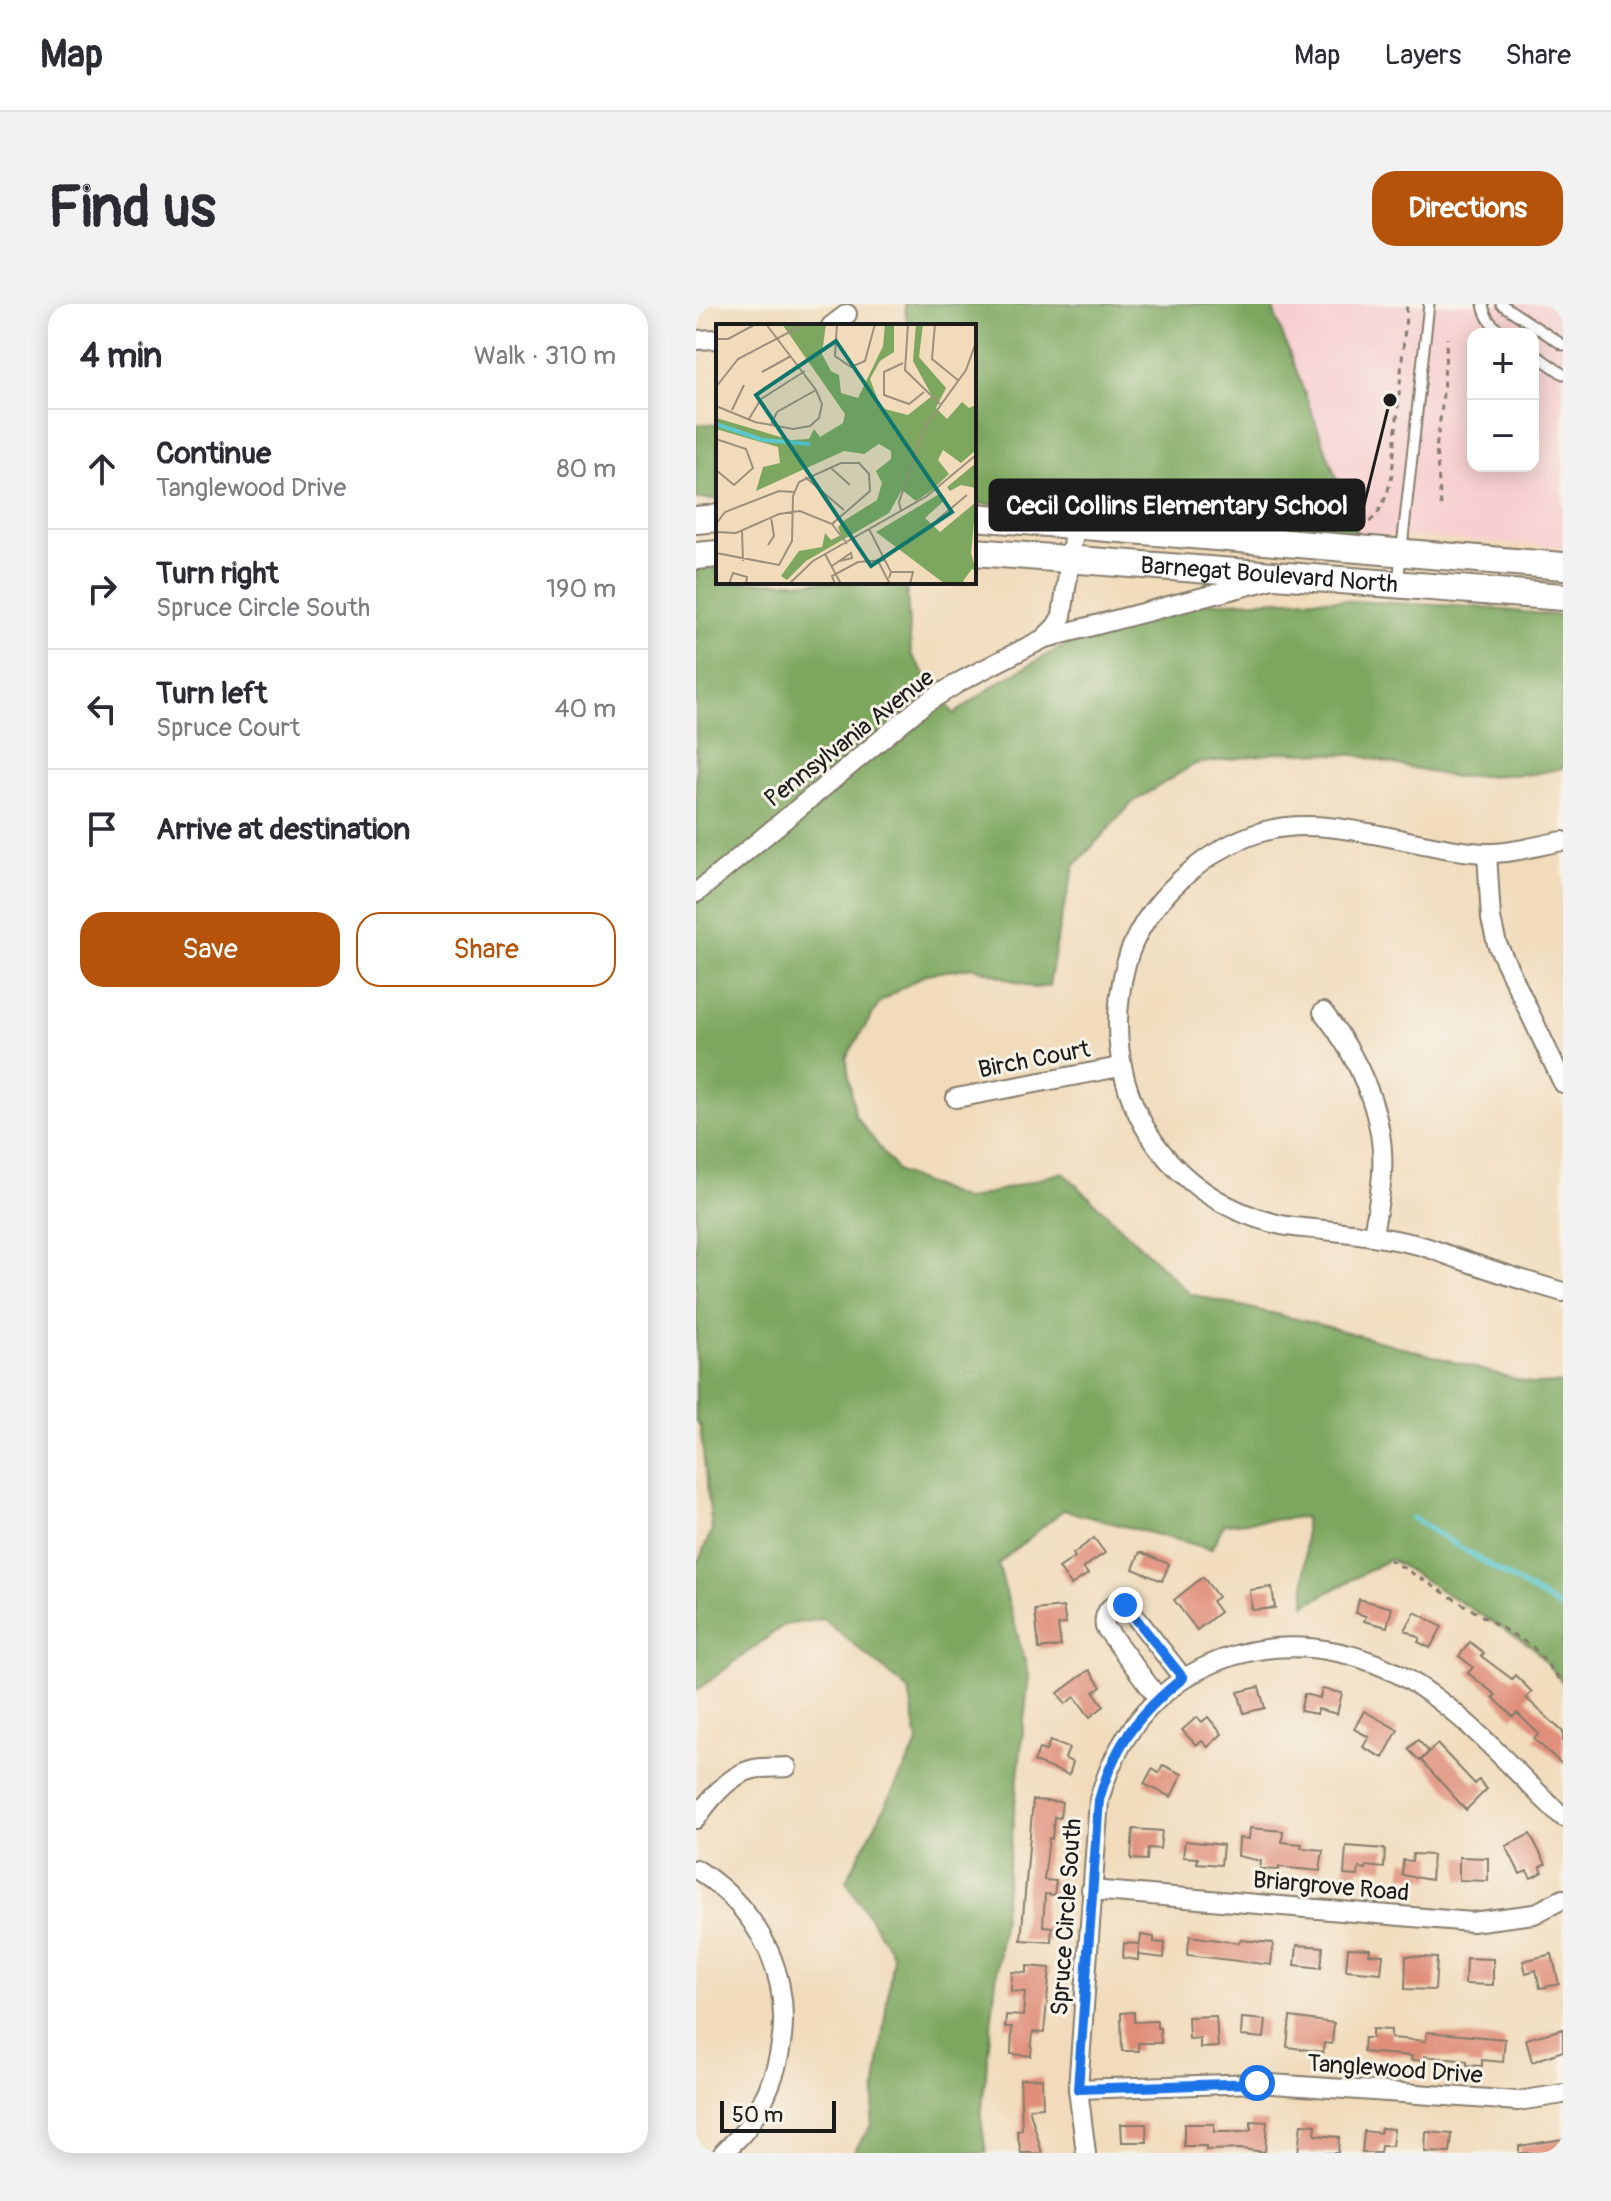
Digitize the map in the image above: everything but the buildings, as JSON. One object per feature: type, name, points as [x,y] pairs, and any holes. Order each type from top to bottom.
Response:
[{"type":"street","points":[[834,324],[847,314]]},
{"type":"street","points":[[696,340],[716,339]]},
{"type":"street","name":"Barnegat Boulevard North","points":[[976,517],[1563,566]]},
{"type":"street","points":[[696,520],[716,518]]},
{"type":"street","points":[[1043,639],[1062,616],[1075,525]]},
{"type":"street","name":"Barnegat Boulevard North","points":[[976,552],[1563,597]]},
{"type":"street","points":[[696,556],[716,554]]},
{"type":"street","name":"Pennsylvania Avenue","points":[[696,893],[924,704],[963,680],[1043,639],[1287,576]]},
{"type":"street","points":[[1563,841],[1487,853],[1315,827],[1267,830],[1240,840],[1196,867],[1157,904],[1127,960],[1118,1000],[1116,1035],[1120,1067],[1130,1098],[1163,1154],[1188,1181],[1243,1212],[1278,1224],[1373,1235],[1418,1245],[1563,1292]]},
{"type":"street","points":[[1487,853],[1491,919],[1497,944],[1563,1083]]},
{"type":"street","points":[[1323,1012],[1350,1052],[1371,1100],[1381,1134],[1382,1172],[1373,1235]]},
{"type":"street","name":"Birch Court","points":[[956,1098],[1120,1067]]},
{"type":"street","points":[[1158,1698],[1105,1627],[1104,1616],[1111,1607],[1120,1604],[1131,1611],[1183,1678]]},
{"type":"street","name":"Spruce Circle South","points":[[1086,2153],[1078,2089],[1099,1800],[1108,1769],[1137,1720],[1183,1678],[1231,1656],[1281,1647],[1323,1649],[1362,1659],[1407,1680],[1446,1706],[1563,1817]]},
{"type":"street","points":[[696,1819],[715,1795],[752,1769],[787,1767]]},
{"type":"street","points":[[696,1869],[739,1903],[766,1944],[774,1965],[785,2027],[782,2049],[769,2090],[747,2128],[723,2153]]},
{"type":"street","name":"Briargrove Road","points":[[1091,1890],[1472,1922],[1534,1914],[1563,1899]]},
{"type":"street","name":"Tanglewood Drive","points":[[1078,2089],[1257,2083],[1518,2101],[1563,2094]]},
{"type":"lane","points":[[1398,583],[1429,304]]},
{"type":"lane","points":[[1483,304],[1485,316],[1497,328]]},
{"type":"lane","points":[[1501,304],[1563,345]]},
{"type":"lane","points":[[1539,357],[1563,374]]},
{"type":"path","points":[[1359,528],[1376,516],[1392,475],[1407,304]]},
{"type":"path","points":[[1441,506],[1436,449],[1447,338]]},
{"type":"path","points":[[1389,1559],[1533,1647],[1563,1683]]},
{"type":"shaded area","points":[[1271,304],[1563,304],[1563,547],[1357,533]]},
{"type":"green space","points":[[905,304],[1271,304],[1357,533],[976,503],[976,324],[912,324],[906,319]]},
{"type":"green space","points":[[696,424],[716,425],[716,499],[696,499]]},
{"type":"green space","points":[[716,567],[716,584],[906,584],[911,654],[954,714],[999,682],[1056,650],[1170,604],[1313,599],[1476,607],[1563,616],[1563,768],[1534,774],[1452,777],[1355,755],[1284,752],[1195,764],[1133,802],[1075,865],[1059,927],[1049,986],[1034,988],[974,967],[926,974],[880,1002],[846,1058],[855,1115],[898,1172],[966,1200],[1063,1172],[1190,1294],[1322,1325],[1533,1384],[1563,1383],[1563,1683],[1533,1647],[1390,1559],[1305,1605],[1305,1517],[1224,1524],[1211,1549],[1063,1510],[998,1564],[1029,1676],[981,2118],[986,2153],[853,2153],[871,2125],[893,1955],[846,1881],[918,1743],[909,1690],[823,1619],[784,1625],[696,1691],[696,1567],[712,1530],[700,1426],[696,1421],[696,570]]},
{"type":"waterway","points":[[1412,1518],[1563,1610]]},
{"type":"place","name":"Cecil Collins Elementary School","points":[[1390,400]]},
{"type":"route","points":[[1125,1605],[1183,1678],[1137,1720],[1108,1769],[1099,1800],[1078,2089],[1257,2083]]}]
